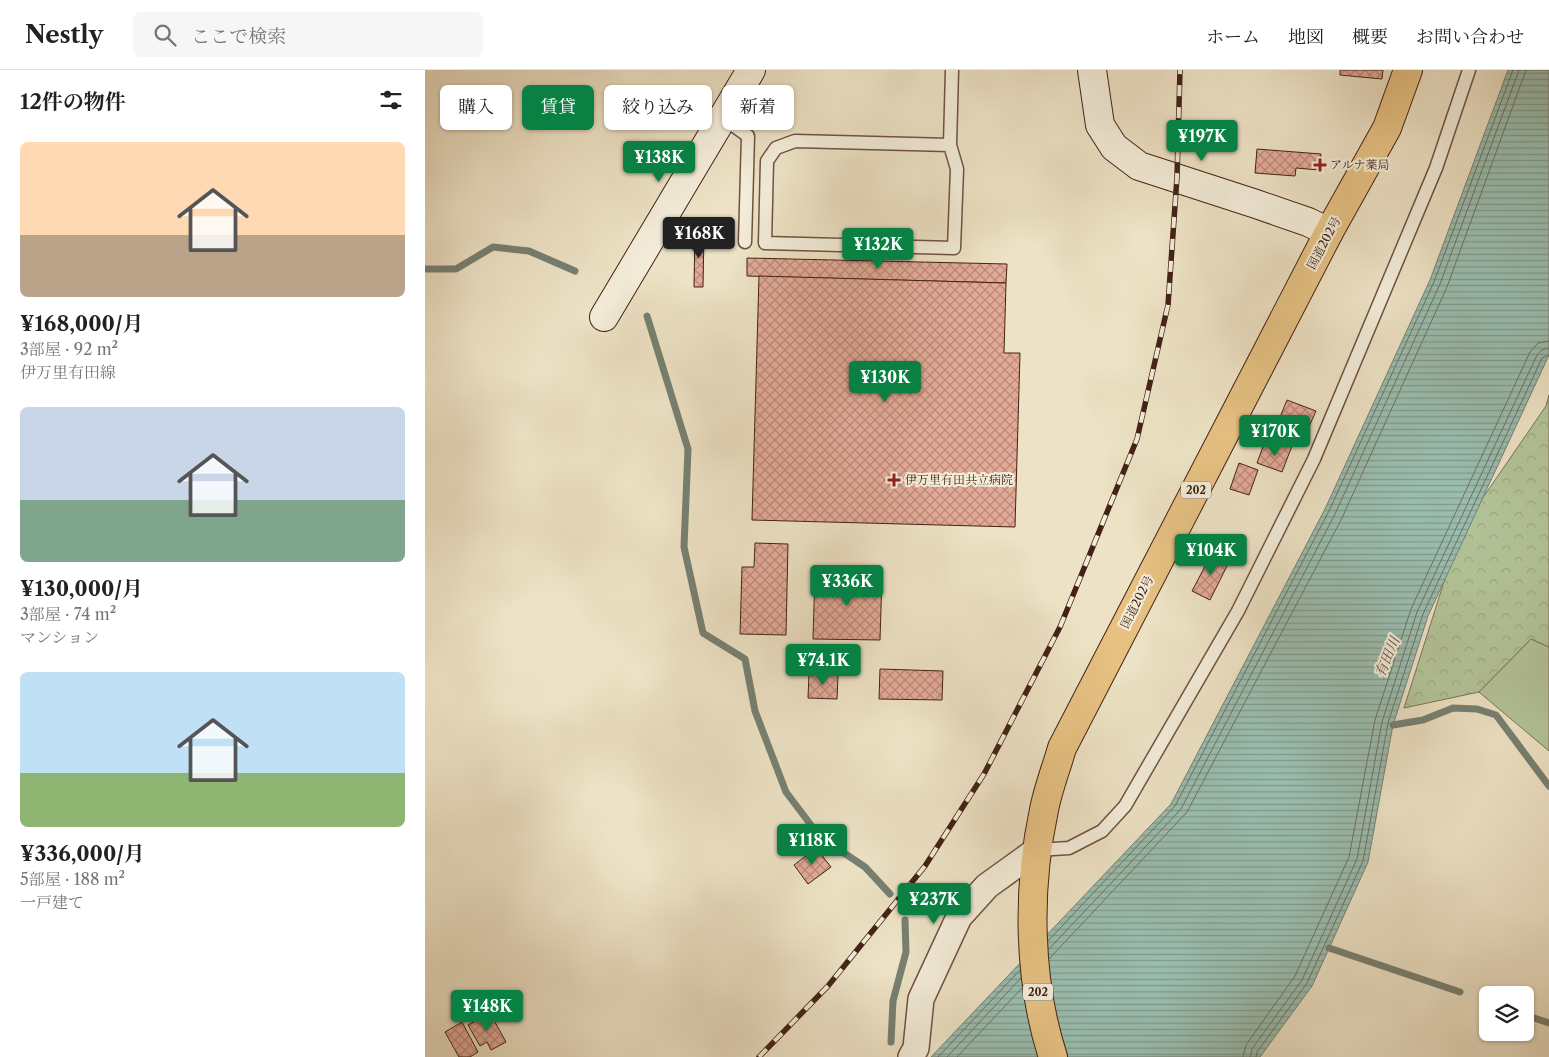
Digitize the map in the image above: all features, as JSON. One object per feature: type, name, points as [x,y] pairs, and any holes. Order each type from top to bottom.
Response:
[{"type":"highway","name":"国道202号","points":[[1053,1057],[1037,987],[1033,925],[1037,850],[1044,810],[1062,748],[1329,232],[1387,128],[1408,70]]},
{"type":"street","points":[[742,85],[751,70]]},
{"type":"street","points":[[1092,70],[1100,125],[1115,147],[1139,166],[1265,207],[1308,222],[1329,232]]},
{"type":"street","points":[[603,317],[722,120]]},
{"type":"street","points":[[911,1057],[916,1048],[921,999],[959,918],[987,886],[1037,850]]},
{"type":"lane","points":[[950,145],[795,141],[776,148],[767,160],[765,243],[954,248],[957,169],[950,145],[953,70]]},
{"type":"lane","points":[[1037,850],[1069,848],[1102,830],[1125,806],[1238,611],[1314,459],[1436,168],[1469,70]]},
{"type":"lane","points":[[740,130],[748,136],[745,242]]},
{"type":"green space","points":[[1549,395],[1549,647],[1531,639],[1479,692],[1404,708],[1460,531],[1546,406]]},
{"type":"green space","points":[[1531,639],[1549,647],[1549,751],[1479,692]]},
{"type":"water","name":"有田川","points":[[1508,70],[1549,70],[1549,355],[1428,616],[1393,725],[1368,862],[1312,986],[1260,1057],[931,1057],[1171,804],[1325,509],[1430,280]]},
{"type":"building","points":[[1340,70],[1383,70],[1382,79],[1340,75]]},
{"type":"building","points":[[1257,149],[1321,154],[1319,170],[1296,168],[1295,176],[1255,173]]},
{"type":"building","points":[[695,230],[704,230],[703,287],[694,287]]},
{"type":"building","points":[[747,258],[1007,264],[1006,283],[747,276]]},
{"type":"building","points":[[759,276],[1006,283],[1004,353],[1020,353],[1015,527],[752,520]]},
{"type":"building","points":[[1287,400],[1316,411],[1304,438],[1291,432],[1289,438],[1274,432]]},
{"type":"building","points":[[1281,442],[1292,446],[1282,472],[1257,463],[1264,444],[1278,449]]},
{"type":"building","points":[[1239,463],[1258,470],[1249,495],[1230,489]]},
{"type":"building","points":[[755,543],[788,544],[786,635],[740,634],[742,567],[754,567]]},
{"type":"building","points":[[1213,551],[1230,560],[1210,600],[1192,591]]},
{"type":"building","points":[[815,573],[882,575],[880,640],[813,639]]},
{"type":"building","points":[[880,669],[943,671],[942,700],[879,699]]},
{"type":"building","points":[[809,674],[838,675],[837,699],[808,698]]},
{"type":"building","points":[[816,848],[831,867],[808,884],[794,865]]},
{"type":"building","points":[[490,1013],[506,1042],[491,1050],[487,1042],[480,1046],[468,1025]]},
{"type":"building","points":[[462,1022],[478,1052],[470,1057],[459,1057],[445,1032]]},
{"type":"waterway","points":[[425,269],[456,269],[493,247],[529,251],[575,271]]},
{"type":"waterway","points":[[647,316],[688,449],[684,547],[703,633],[745,659],[755,711],[786,792],[820,837],[865,867],[890,894]]},
{"type":"waterway","points":[[1393,725],[1423,720],[1453,708],[1477,709],[1496,715],[1549,786]]},
{"type":"waterway","points":[[891,1042],[893,1001],[906,952],[905,920]]},
{"type":"waterway","points":[[1329,948],[1460,992]]},
{"type":"waterway","points":[[1534,1018],[1549,1023]]},
{"type":"railway","points":[[759,1057],[828,986],[925,866],[984,774],[1060,627],[1137,439],[1168,305],[1177,177],[1180,70]]},
{"type":"place","name":"アルナ薬局","points":[[1320,165]]},
{"type":"place","name":"伊万里有田共立病院","points":[[894,480]]}]
